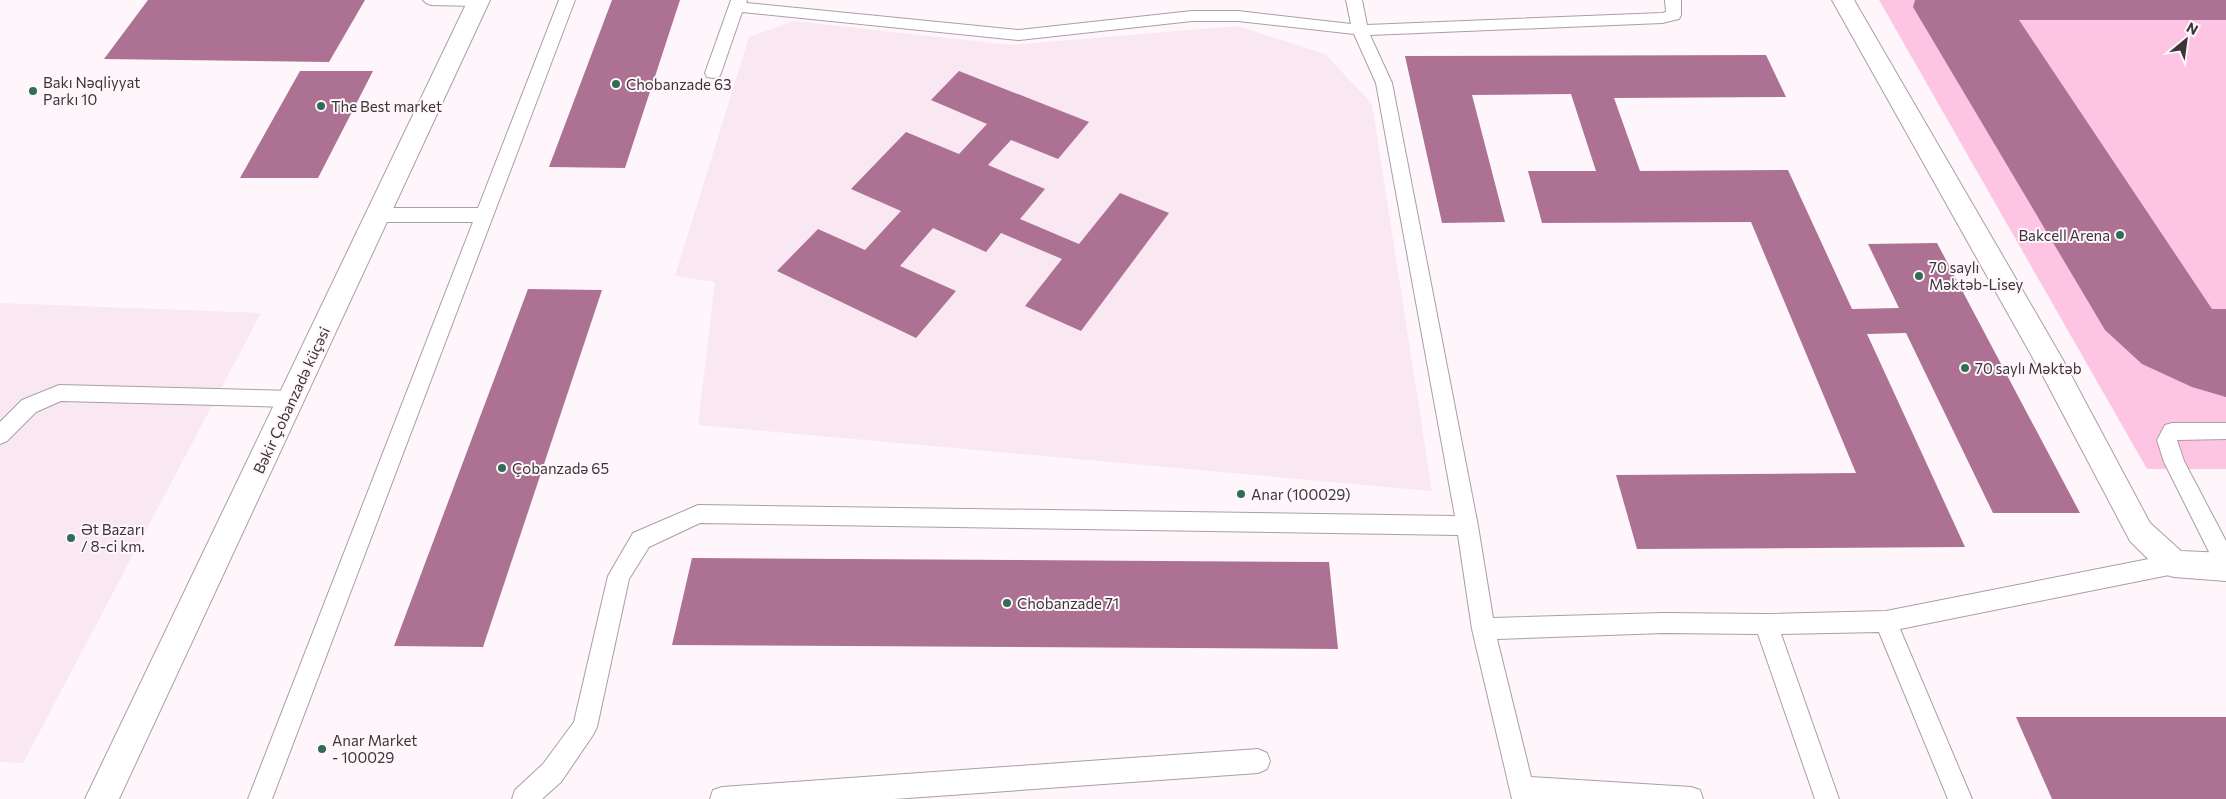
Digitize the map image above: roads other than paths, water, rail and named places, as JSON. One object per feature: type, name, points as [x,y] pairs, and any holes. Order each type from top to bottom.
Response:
[{"type":"street","name":"Bəkir Çobanzadə küçəsi","points":[[102,799],[479,0]]},
{"type":"street","points":[[1843,0],[2054,368],[2140,532],[2174,564],[2226,565]]},
{"type":"lane","points":[[431,0],[479,0]]},
{"type":"lane","points":[[260,799],[483,215],[568,0]]},
{"type":"lane","points":[[1354,0],[1360,30],[1384,83],[1467,526],[1483,629],[1522,794],[1691,799]]},
{"type":"lane","points":[[714,73],[738,3],[1019,35],[1192,16],[1238,16],[1360,30],[1662,18],[1673,16],[1674,6],[1672,0]]},
{"type":"lane","points":[[379,215],[483,215]]},
{"type":"lane","points":[[0,436],[28,406],[59,392],[292,398]]},
{"type":"lane","points":[[2226,431],[2172,431],[2167,440],[2174,462],[2226,565]]},
{"type":"lane","points":[[524,799],[552,773],[584,727],[619,576],[641,540],[698,514],[1467,526]]},
{"type":"lane","points":[[1483,629],[1664,623],[1766,624],[1886,621],[2174,564]]},
{"type":"lane","points":[[1886,621],[1960,799]]},
{"type":"lane","points":[[1766,624],[1827,799]]},
{"type":"lane","points":[[722,799],[1258,761]]},
{"type":"place","name":"Chobanzade 63","points":[[616,84]]},
{"type":"place","name":"Bakı Nəqliyyat Parkı 10","points":[[33,91]]},
{"type":"place","name":"The Best market","points":[[321,106]]},
{"type":"place","name":"Bakcell Arena","points":[[2120,235]]},
{"type":"place","name":"70 saylı Məktəb-Lisey","points":[[1919,276]]},
{"type":"place","name":"70 saylı Məktəb","points":[[1965,368]]},
{"type":"place","name":"Çobanzadə 65","points":[[502,468]]},
{"type":"place","name":"Anar (100029)","points":[[1241,494]]},
{"type":"place","name":"Ət Bazarı / 8-ci km.","points":[[71,538]]},
{"type":"place","name":"Chobanzade 71","points":[[1007,603]]},
{"type":"place","name":"Anar Market - 100029","points":[[322,749]]}]
